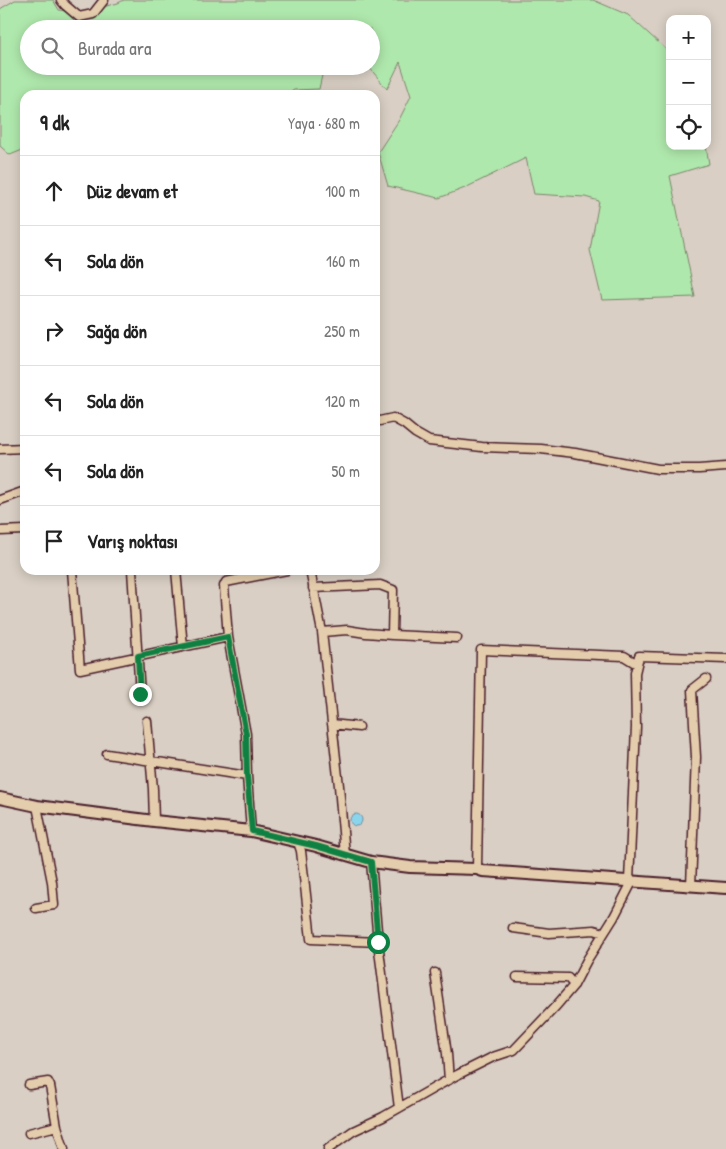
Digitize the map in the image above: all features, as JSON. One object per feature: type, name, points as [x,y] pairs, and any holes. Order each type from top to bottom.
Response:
[{"type":"main road","points":[[0,798],[37,806],[252,831],[371,862],[410,867],[477,868],[483,871],[726,888]]},
{"type":"street","points":[[61,0],[79,17],[93,14],[104,0]]},
{"type":"street","points":[[380,421],[393,418],[429,441],[482,447],[541,449],[575,453],[658,469],[726,467]]},
{"type":"street","points":[[0,449],[20,448]]},
{"type":"street","points":[[0,500],[20,493]]},
{"type":"street","points":[[0,531],[20,530]]},
{"type":"street","points":[[72,575],[80,669],[228,637]]},
{"type":"street","points":[[132,575],[140,694]]},
{"type":"street","points":[[177,575],[184,646]]},
{"type":"street","points":[[252,831],[247,776],[246,734],[228,637],[224,586],[226,582],[262,575]]},
{"type":"street","points":[[311,575],[322,632],[345,855]]},
{"type":"street","points":[[313,588],[380,585],[393,590],[392,635]]},
{"type":"street","points":[[322,632],[347,630],[392,635],[457,638]]},
{"type":"street","points":[[477,868],[481,650],[624,656],[637,664]]},
{"type":"street","points":[[328,1149],[353,1131],[493,1057],[514,1050],[574,984],[614,918],[630,882],[636,727],[635,673],[639,656],[726,659]]},
{"type":"street","points":[[691,886],[696,757],[692,690],[706,679]]},
{"type":"street","points":[[147,721],[154,821]]},
{"type":"street","points":[[332,724],[359,727]]},
{"type":"street","points":[[107,754],[247,776]]},
{"type":"street","points":[[36,908],[54,905],[52,882],[37,806]]},
{"type":"street","points":[[298,842],[301,851],[311,939],[378,942]]},
{"type":"street","points":[[371,862],[378,942],[399,1108]]},
{"type":"street","points":[[513,928],[549,933],[594,930],[604,933]]},
{"type":"street","points":[[435,973],[449,1080]]},
{"type":"street","points":[[516,976],[568,978],[574,984]]},
{"type":"street","points":[[28,1085],[48,1082],[64,1149]]},
{"type":"street","points":[[29,1133],[57,1126]]},
{"type":"green space","points":[[15,0],[53,0],[59,10],[80,13],[124,0],[593,0],[628,15],[666,49],[666,150],[707,150],[709,164],[670,176],[695,297],[602,300],[590,250],[599,201],[585,197],[534,194],[526,158],[465,188],[439,198],[388,186],[380,159],[380,149],[399,120],[411,96],[400,62],[387,89],[376,75],[380,75],[380,20],[20,20],[20,75],[322,75],[319,89],[20,90],[20,151],[10,155],[0,146],[0,9]]},
{"type":"water","points":[[358,814],[361,815],[361,825],[354,826],[351,825],[350,818],[351,815]]},
{"type":"route","points":[[140,694],[138,656],[228,637],[246,734],[247,776],[252,831],[316,846],[371,862],[378,942]]}]
